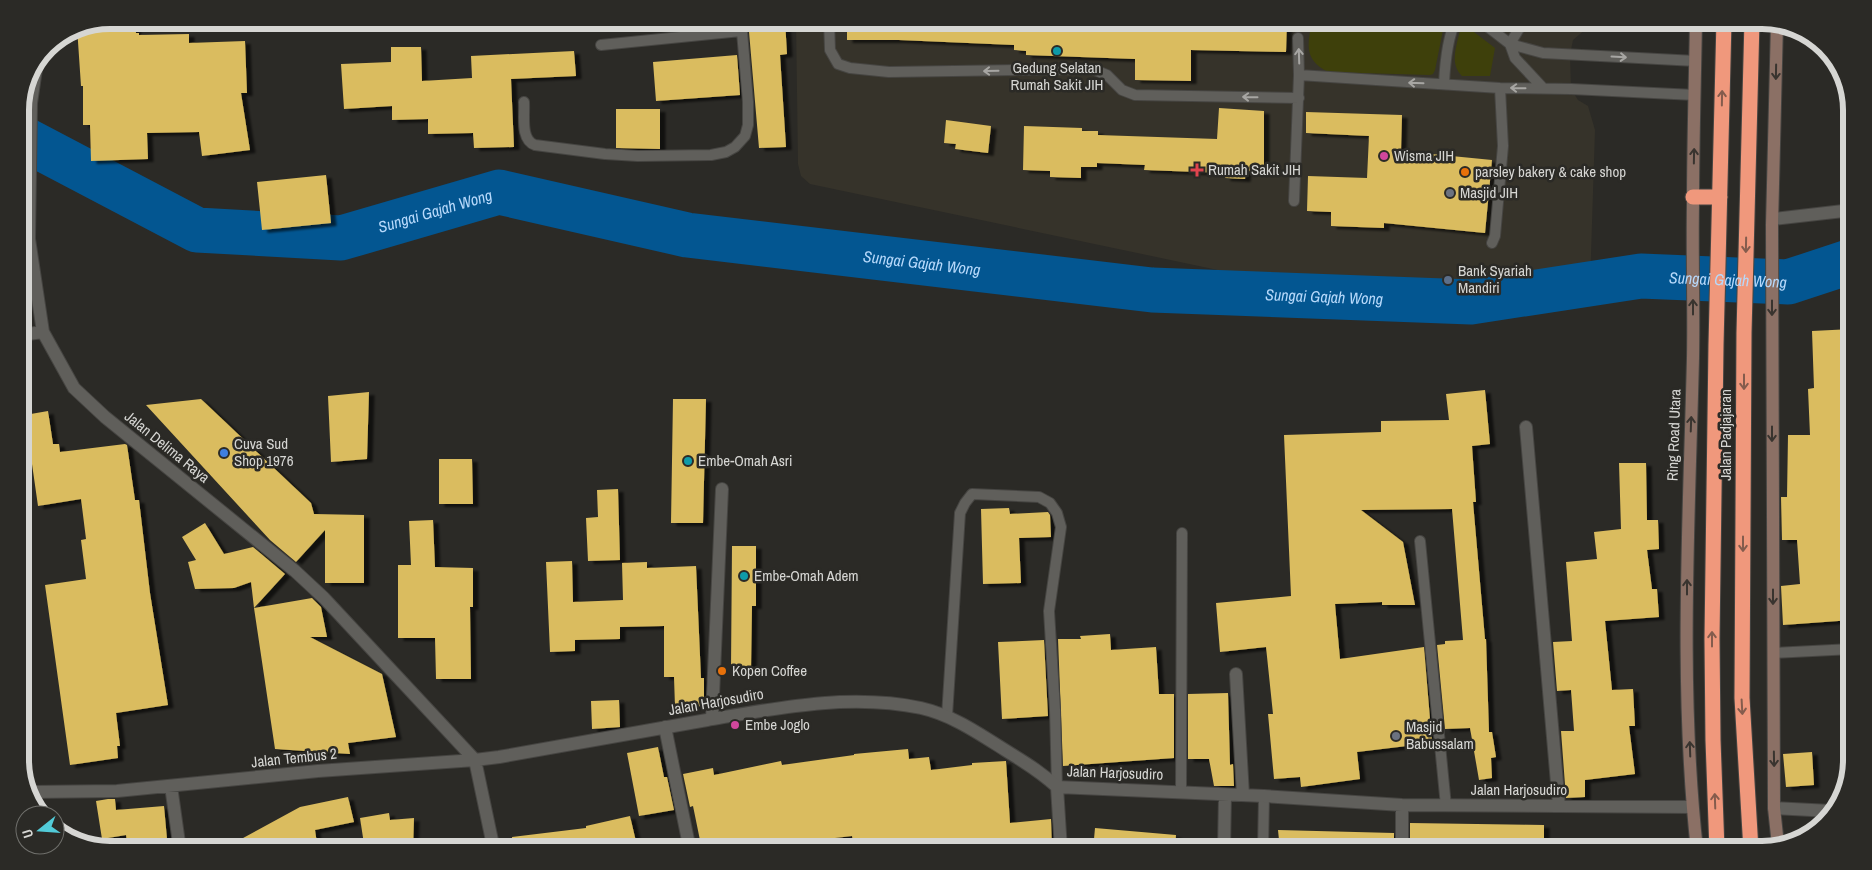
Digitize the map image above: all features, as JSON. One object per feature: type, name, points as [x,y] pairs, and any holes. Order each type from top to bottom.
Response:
[{"type":"highway","name":"Jalan Padjajaran","points":[[1717,841],[1712,740],[1712,648],[1716,345],[1724,29]]},
{"type":"highway","name":"Jalan Padjajaran","points":[[1750,841],[1742,698],[1744,333],[1752,29]]},
{"type":"highway","points":[[1693,201],[1719,198]]},
{"type":"street","name":"Ring Road Utara","points":[[1696,29],[1693,356],[1688,516],[1687,654],[1692,807],[1696,841]]},
{"type":"street","points":[[1777,30],[1772,222],[1772,333],[1774,808],[1777,840]]},
{"type":"street","name":"Jalan Delima Raya","points":[[33,86],[30,103],[29,239],[43,332],[74,388],[105,418],[295,571],[324,598],[474,760]]},
{"type":"street","points":[[1772,222],[1843,211]]},
{"type":"street","points":[[29,334],[43,332]]},
{"type":"street","points":[[1526,427],[1559,806]]},
{"type":"street","points":[[712,719],[722,489]]},
{"type":"street","points":[[1236,674],[1243,796]]},
{"type":"street","name":"Jalan Harjosudiro","points":[[474,760],[499,758],[777,708],[840,701],[921,708],[947,716],[975,730],[1040,772],[1056,787],[1264,796],[1402,805],[1692,807]]},
{"type":"street","points":[[665,727],[688,841]]},
{"type":"street","points":[[474,760],[492,841]]},
{"type":"street","name":"Jalan Tembus 2","points":[[35,792],[117,791],[318,771],[474,760]]},
{"type":"street","points":[[171,786],[179,841]]},
{"type":"street","points":[[1056,787],[1060,841]]},
{"type":"street","points":[[1224,841],[1225,795]]},
{"type":"street","points":[[1402,805],[1402,841]]},
{"type":"street","points":[[1774,808],[1825,811]]},
{"type":"lane","points":[[829,29],[830,50],[838,64],[850,68],[889,72],[1092,69],[1107,76],[1122,90],[1135,95],[1299,98]]},
{"type":"lane","points":[[1444,84],[1445,66],[1453,29]]},
{"type":"lane","points":[[1491,29],[1510,44],[1543,53],[1696,61]]},
{"type":"lane","points":[[1519,29],[1510,44],[1515,58],[1543,88]]},
{"type":"lane","points":[[524,102],[526,137],[530,143],[535,145],[638,156],[711,155],[726,152],[741,142],[748,125],[748,102],[741,31],[601,44]]},
{"type":"lane","points":[[1294,201],[1299,98],[1298,38]]},
{"type":"lane","points":[[1299,75],[1500,88],[1543,88],[1695,95]]},
{"type":"lane","points":[[1492,243],[1495,236],[1503,146],[1500,88]]},
{"type":"lane","points":[[947,716],[960,513],[972,494],[1039,497],[1050,503],[1057,513],[1061,527],[1049,611],[1055,710],[1056,787]]},
{"type":"lane","points":[[1181,792],[1182,533]]},
{"type":"lane","points":[[1420,541],[1446,806]]},
{"type":"lane","points":[[1773,653],[1843,649]]},
{"type":"lane","points":[[1262,841],[1264,796]]},
{"type":"shaded area","name":"Rumah Sakit JIH","points":[[796,29],[1586,29],[1573,40],[1570,55],[1571,89],[1578,100],[1588,106],[1595,130],[1590,286],[1441,317],[810,184],[801,176],[798,164]]},
{"type":"shaded area","points":[[1310,29],[1443,29],[1435,70],[1430,75],[1328,72],[1314,62],[1309,50]]},
{"type":"shaded area","points":[[1470,29],[1495,48],[1490,76],[1462,76],[1458,71],[1455,60],[1460,30]]},
{"type":"building","points":[[99,29],[135,29],[136,33],[139,33],[139,35],[189,34],[189,43],[245,41],[247,93],[241,93],[250,150],[202,156],[199,132],[147,133],[148,159],[91,161],[90,125],[83,125],[83,86],[81,86],[78,36],[84,33]]},
{"type":"building","points":[[749,29],[786,29],[787,54],[780,55],[786,147],[759,148]]},
{"type":"building","name":"Gedung Selatan Rumah Sakit JIH","points":[[847,29],[1287,29],[1286,52],[1191,50],[1191,81],[1135,80],[1135,59],[1026,55],[1026,51],[1014,50],[1014,45],[899,40],[847,40]]},
{"type":"building","points":[[391,47],[421,47],[422,81],[472,78],[471,56],[574,51],[576,76],[511,79],[514,147],[474,148],[473,133],[428,134],[428,119],[392,120],[392,106],[344,109],[341,64],[391,62]]},
{"type":"building","points":[[737,55],[740,95],[656,101],[653,62]]},
{"type":"building","points":[[1219,108],[1264,111],[1264,172],[1246,171],[1245,179],[1225,178],[1225,173],[1144,170],[1145,165],[1097,163],[1097,167],[1081,167],[1081,178],[1050,177],[1050,171],[1023,170],[1024,126],[1082,128],[1082,131],[1098,131],[1098,135],[1217,139]]},
{"type":"building","points":[[616,109],[660,109],[660,149],[616,148]]},
{"type":"building","points":[[1306,112],[1402,115],[1401,151],[1492,160],[1485,233],[1384,223],[1384,228],[1331,226],[1331,212],[1307,211],[1308,176],[1367,178],[1369,136],[1306,133]]},
{"type":"building","points":[[946,120],[991,126],[988,153],[955,149],[956,144],[944,143]]},
{"type":"building","points":[[326,175],[331,223],[262,230],[257,182]]},
{"type":"building","points":[[1843,329],[1843,621],[1783,625],[1781,586],[1800,584],[1797,540],[1782,540],[1781,497],[1787,497],[1788,435],[1810,435],[1808,389],[1814,388],[1812,331]]},
{"type":"building","points":[[1485,390],[1490,444],[1472,446],[1476,502],[1473,502],[1486,639],[1489,732],[1492,732],[1496,757],[1491,758],[1492,778],[1479,780],[1470,728],[1445,729],[1437,645],[1445,644],[1445,641],[1463,640],[1452,509],[1361,510],[1403,542],[1415,605],[1382,605],[1382,602],[1335,604],[1340,659],[1424,647],[1432,743],[1357,752],[1360,779],[1301,787],[1300,777],[1274,779],[1268,714],[1273,714],[1266,647],[1220,652],[1216,603],[1291,596],[1284,435],[1381,432],[1381,421],[1449,420],[1446,394]]},
{"type":"building","points":[[369,392],[367,459],[331,462],[328,396]]},
{"type":"building","name":"Cuva Sud Shop 1976","points":[[201,399],[311,503],[314,514],[364,515],[364,583],[325,583],[325,530],[296,562],[270,540],[146,405]]},
{"type":"building","name":"Embe-Omah Asri","points":[[673,399],[706,399],[703,523],[671,523]]},
{"type":"building","points":[[48,411],[53,444],[59,444],[60,452],[127,445],[135,500],[139,500],[150,593],[168,705],[116,713],[120,746],[117,746],[118,758],[70,765],[45,585],[86,579],[81,540],[86,539],[81,499],[38,506],[29,443],[29,414]]},
{"type":"building","points":[[439,459],[472,459],[473,504],[439,504]]},
{"type":"building","points":[[1619,463],[1646,463],[1647,520],[1658,520],[1659,549],[1647,550],[1652,589],[1657,589],[1659,617],[1605,621],[1612,690],[1633,689],[1635,726],[1629,726],[1635,774],[1585,780],[1585,797],[1566,798],[1561,731],[1574,731],[1571,690],[1557,691],[1553,642],[1572,641],[1566,562],[1597,559],[1594,532],[1621,529]]},
{"type":"building","points":[[618,489],[620,560],[588,561],[586,518],[598,517],[597,490]]},
{"type":"building","points":[[1009,508],[1010,514],[1048,512],[1050,515],[1051,537],[1019,538],[1021,583],[983,584],[981,509]]},
{"type":"building","points":[[433,520],[435,567],[473,568],[473,607],[470,607],[471,679],[436,679],[435,638],[398,638],[398,565],[411,565],[409,521]]},
{"type":"building","points":[[205,523],[224,554],[253,547],[285,574],[254,608],[251,582],[234,588],[195,589],[188,562],[196,560],[182,537]]},
{"type":"building","points":[[732,546],[756,546],[756,606],[752,606],[751,669],[731,668]]},
{"type":"building","points":[[572,561],[573,602],[623,600],[622,563],[647,562],[647,568],[696,566],[701,678],[704,678],[704,706],[675,707],[674,677],[664,677],[664,626],[620,627],[620,639],[575,640],[575,651],[550,652],[546,562]]},
{"type":"building","points":[[312,598],[321,607],[327,637],[310,637],[382,674],[396,737],[348,743],[350,754],[275,749],[254,608]]},
{"type":"building","points":[[1110,634],[1111,650],[1156,647],[1159,694],[1174,694],[1174,758],[1063,766],[1058,639],[1081,639],[1080,636]]},
{"type":"building","points":[[1044,640],[1048,716],[1002,719],[998,642]]},
{"type":"building","points":[[1228,693],[1230,765],[1233,764],[1234,786],[1214,786],[1209,759],[1188,759],[1188,694]]},
{"type":"building","points":[[619,700],[620,727],[592,729],[591,701]]},
{"type":"building","points":[[658,747],[664,777],[667,777],[674,810],[639,816],[627,753]]},
{"type":"building","points":[[908,749],[909,759],[929,757],[931,770],[972,765],[972,763],[1006,761],[1010,823],[1051,819],[1052,841],[853,841],[852,836],[810,841],[700,841],[693,806],[690,807],[683,774],[713,768],[714,775],[781,761],[782,765],[854,754]]},
{"type":"building","points":[[1812,752],[1814,785],[1786,787],[1783,754]]},
{"type":"building","points":[[348,797],[354,822],[315,830],[317,841],[238,841],[300,807]]},
{"type":"building","points":[[115,799],[116,810],[164,806],[167,841],[127,841],[126,835],[102,839],[96,801]]},
{"type":"building","points":[[389,813],[390,820],[414,818],[413,841],[394,841],[394,839],[364,841],[360,818]]},
{"type":"building","points":[[630,816],[636,841],[512,841],[512,837],[586,828],[586,826]]},
{"type":"building","points":[[1410,823],[1544,825],[1544,841],[1410,841]]},
{"type":"building","points":[[1095,828],[1176,835],[1176,841],[1094,841]]},
{"type":"building","points":[[1278,830],[1394,833],[1394,841],[1279,841]]},
{"type":"waterway","name":"Sungai Gajah Wong","points":[[29,142],[197,230],[341,238],[499,192],[687,235],[1152,290],[1471,302],[1641,276],[1788,282],[1843,264]]},
{"type":"place","name":"Gedung Selatan Rumah Sakit JIH","points":[[1057,51]]},
{"type":"place","name":"Wisma JIH","points":[[1384,156]]},
{"type":"place","name":"Rumah Sakit JIH","points":[[1197,170]]},
{"type":"place","name":"parsley bakery & cake shop","points":[[1465,172]]},
{"type":"place","name":"Masjid JIH","points":[[1450,193]]},
{"type":"place","name":"Bank Syariah Mandiri","points":[[1448,280]]},
{"type":"place","name":"Cuva Sud Shop 1976","points":[[224,453]]},
{"type":"place","name":"Embe-Omah Asri","points":[[688,461]]},
{"type":"place","name":"Embe-Omah Adem","points":[[744,576]]},
{"type":"place","name":"Kopen Coffee","points":[[722,671]]},
{"type":"place","name":"Embe Joglo","points":[[735,725]]},
{"type":"place","name":"Masjid Babussalam","points":[[1396,736]]}]
